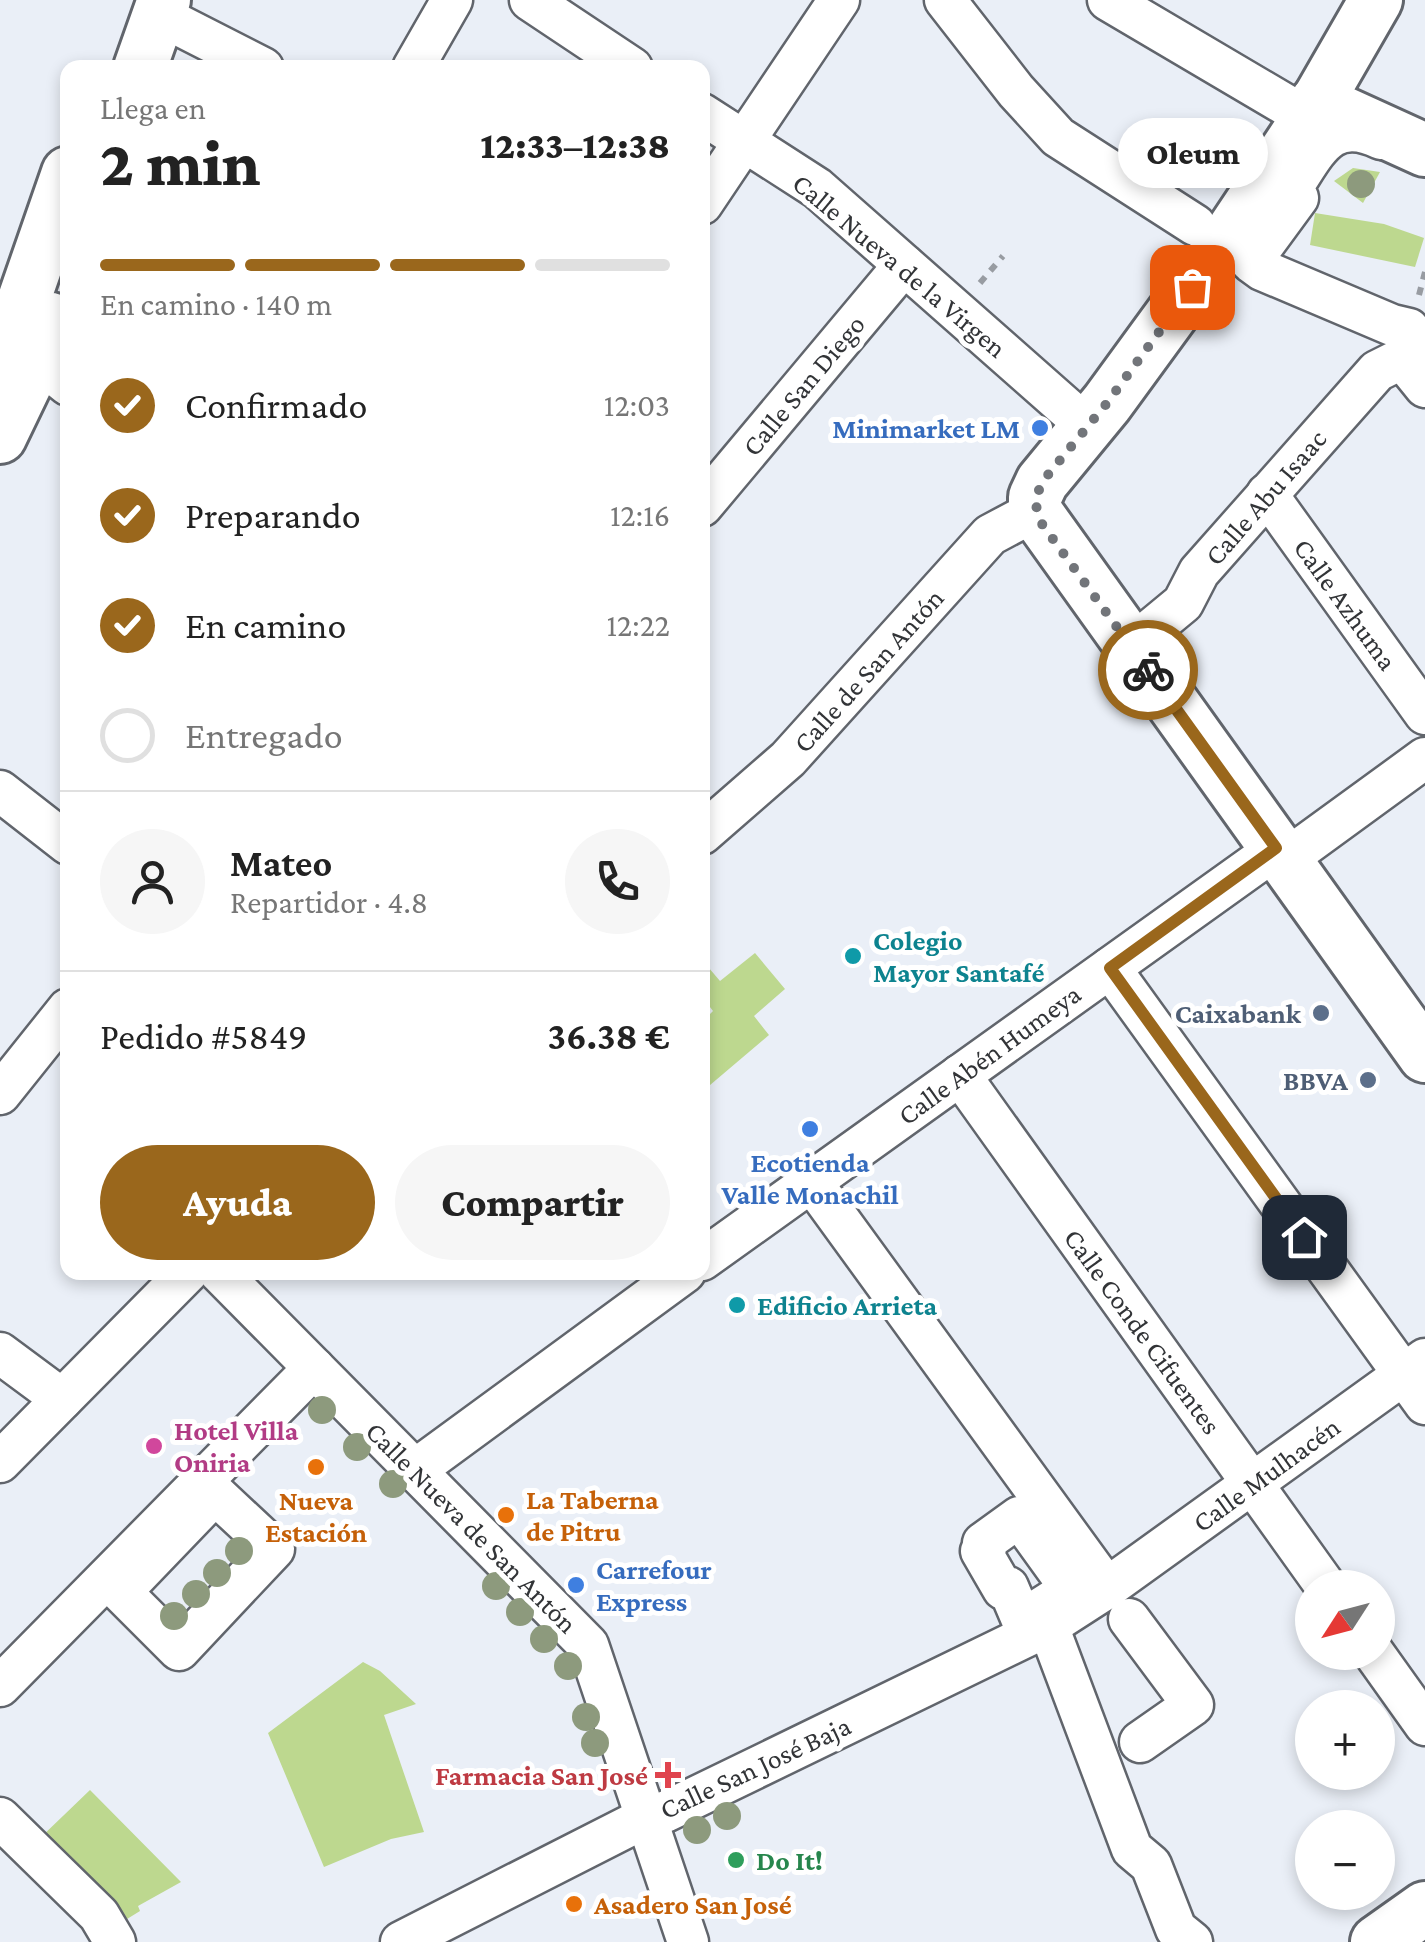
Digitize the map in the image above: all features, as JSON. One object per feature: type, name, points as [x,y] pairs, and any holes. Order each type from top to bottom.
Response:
[{"type":"main road","points":[[1376,0],[1312,110],[1234,229],[1088,428],[1042,482],[1035,511],[1425,1056]]},
{"type":"main road","points":[[110,60],[150,5]]},
{"type":"main road","points":[[141,60],[150,5]]},
{"type":"main road","points":[[1312,110],[1425,150]]},
{"type":"main road","points":[[35,368],[19,314],[60,196]]},
{"type":"main road","points":[[0,437],[35,368],[60,296]]},
{"type":"main road","points":[[1377,1942],[1425,1908]]},
{"type":"street","points":[[418,60],[452,0]]},
{"type":"street","points":[[530,0],[620,60]]},
{"type":"street","points":[[710,192],[840,0]]},
{"type":"street","points":[[945,0],[1016,91],[1058,137],[1194,224]]},
{"type":"street","points":[[1108,0],[1312,110]]},
{"type":"street","points":[[150,5],[249,60]]},
{"type":"street","name":"Calle Nueva de la Virgen","points":[[710,119],[817,188],[1088,428]]},
{"type":"street","points":[[1419,368],[1409,329],[1392,326],[1262,270],[1252,262],[1298,198],[1290,191],[1329,138],[1346,130],[1361,129],[1425,161]]},
{"type":"street","name":"Calle San Diego","points":[[710,496],[904,264]]},
{"type":"street","name":"Calle Abu Isaac","points":[[1131,646],[1183,603],[1199,572],[1376,370],[1395,362],[1419,368]]},
{"type":"street","name":"Calle Azhuma","points":[[1267,494],[1425,714]]},
{"type":"street","name":"Calle de San Antón","points":[[710,827],[788,759],[990,535],[1035,511]]},
{"type":"street","name":"Calle Abén Humeya","points":[[710,1254],[1110,968],[1425,758]]},
{"type":"street","points":[[0,790],[60,838]]},
{"type":"street","points":[[1110,968],[1418,1379]]},
{"type":"street","points":[[0,1094],[60,1019]]},
{"type":"street","name":"Calle Conde Cifuentes","points":[[960,1075],[1314,1570]]},
{"type":"street","points":[[811,1181],[1193,1705],[1140,1742]]},
{"type":"street","points":[[0,1462],[180,1280]]},
{"type":"street","name":"Calle Nueva de San Antón","points":[[227,1280],[588,1644],[688,1942]]},
{"type":"street","points":[[415,1470],[674,1280]]},
{"type":"street","points":[[0,1353],[62,1398]]},
{"type":"street","points":[[0,1686],[314,1368]]},
{"type":"street","name":"Calle Mulhacén","points":[[1118,1604],[1252,1484],[1418,1379]]},
{"type":"street","name":"Calle San José Baja","points":[[401,1942],[1036,1623],[1118,1604]]},
{"type":"street","points":[[1036,1623],[1132,1849],[1151,1865],[1169,1938]]},
{"type":"street","points":[[1387,1670],[1425,1725]]},
{"type":"street","points":[[0,1818],[99,1915],[115,1942]]},
{"type":"green space","points":[[1353,168],[1380,172],[1363,203],[1334,181]]},
{"type":"green space","points":[[1315,213],[1384,224],[1424,238],[1415,267],[1310,245]]},
{"type":"green space","points":[[755,953],[785,989],[754,1016],[769,1035],[710,1085],[710,969],[720,981]]},
{"type":"green space","points":[[363,1662],[380,1671],[416,1704],[384,1715],[424,1832],[391,1839],[324,1867],[268,1733]]},
{"type":"green space","points":[[90,1790],[181,1882],[138,1906],[140,1911],[119,1924],[38,1840]]},
{"type":"way so far","points":[[1148,670],[1042,524],[1035,511],[1036,497],[1042,482],[1088,428],[1192,287]]},
{"type":"place","name":"Oleum","points":[[1192,287]]},
{"type":"place","name":"Minimarket LM","points":[[1040,428]]},
{"type":"place","name":"Colegio Mayor Santafé","points":[[853,956]]},
{"type":"place","name":"Caixabank","points":[[1321,1013]]},
{"type":"place","name":"BBVA","points":[[1368,1080]]},
{"type":"place","name":"Ecotienda Valle Monachil","points":[[810,1129]]},
{"type":"place","name":"Edificio Arrieta","points":[[737,1305]]},
{"type":"place","name":"Hotel Villa Oniria","points":[[154,1446]]},
{"type":"place","name":"Nueva Estación","points":[[316,1467]]},
{"type":"place","name":"La Taberna de Pitru","points":[[506,1515]]},
{"type":"place","name":"Carrefour Express","points":[[576,1585]]},
{"type":"place","name":"Farmacia San José","points":[[668,1775]]},
{"type":"place","name":"Do It!","points":[[736,1860]]},
{"type":"place","name":"Asadero San José","points":[[574,1904]]},
{"type":"route","points":[[1148,670],[1276,848],[1110,968],[1304,1237]]}]
